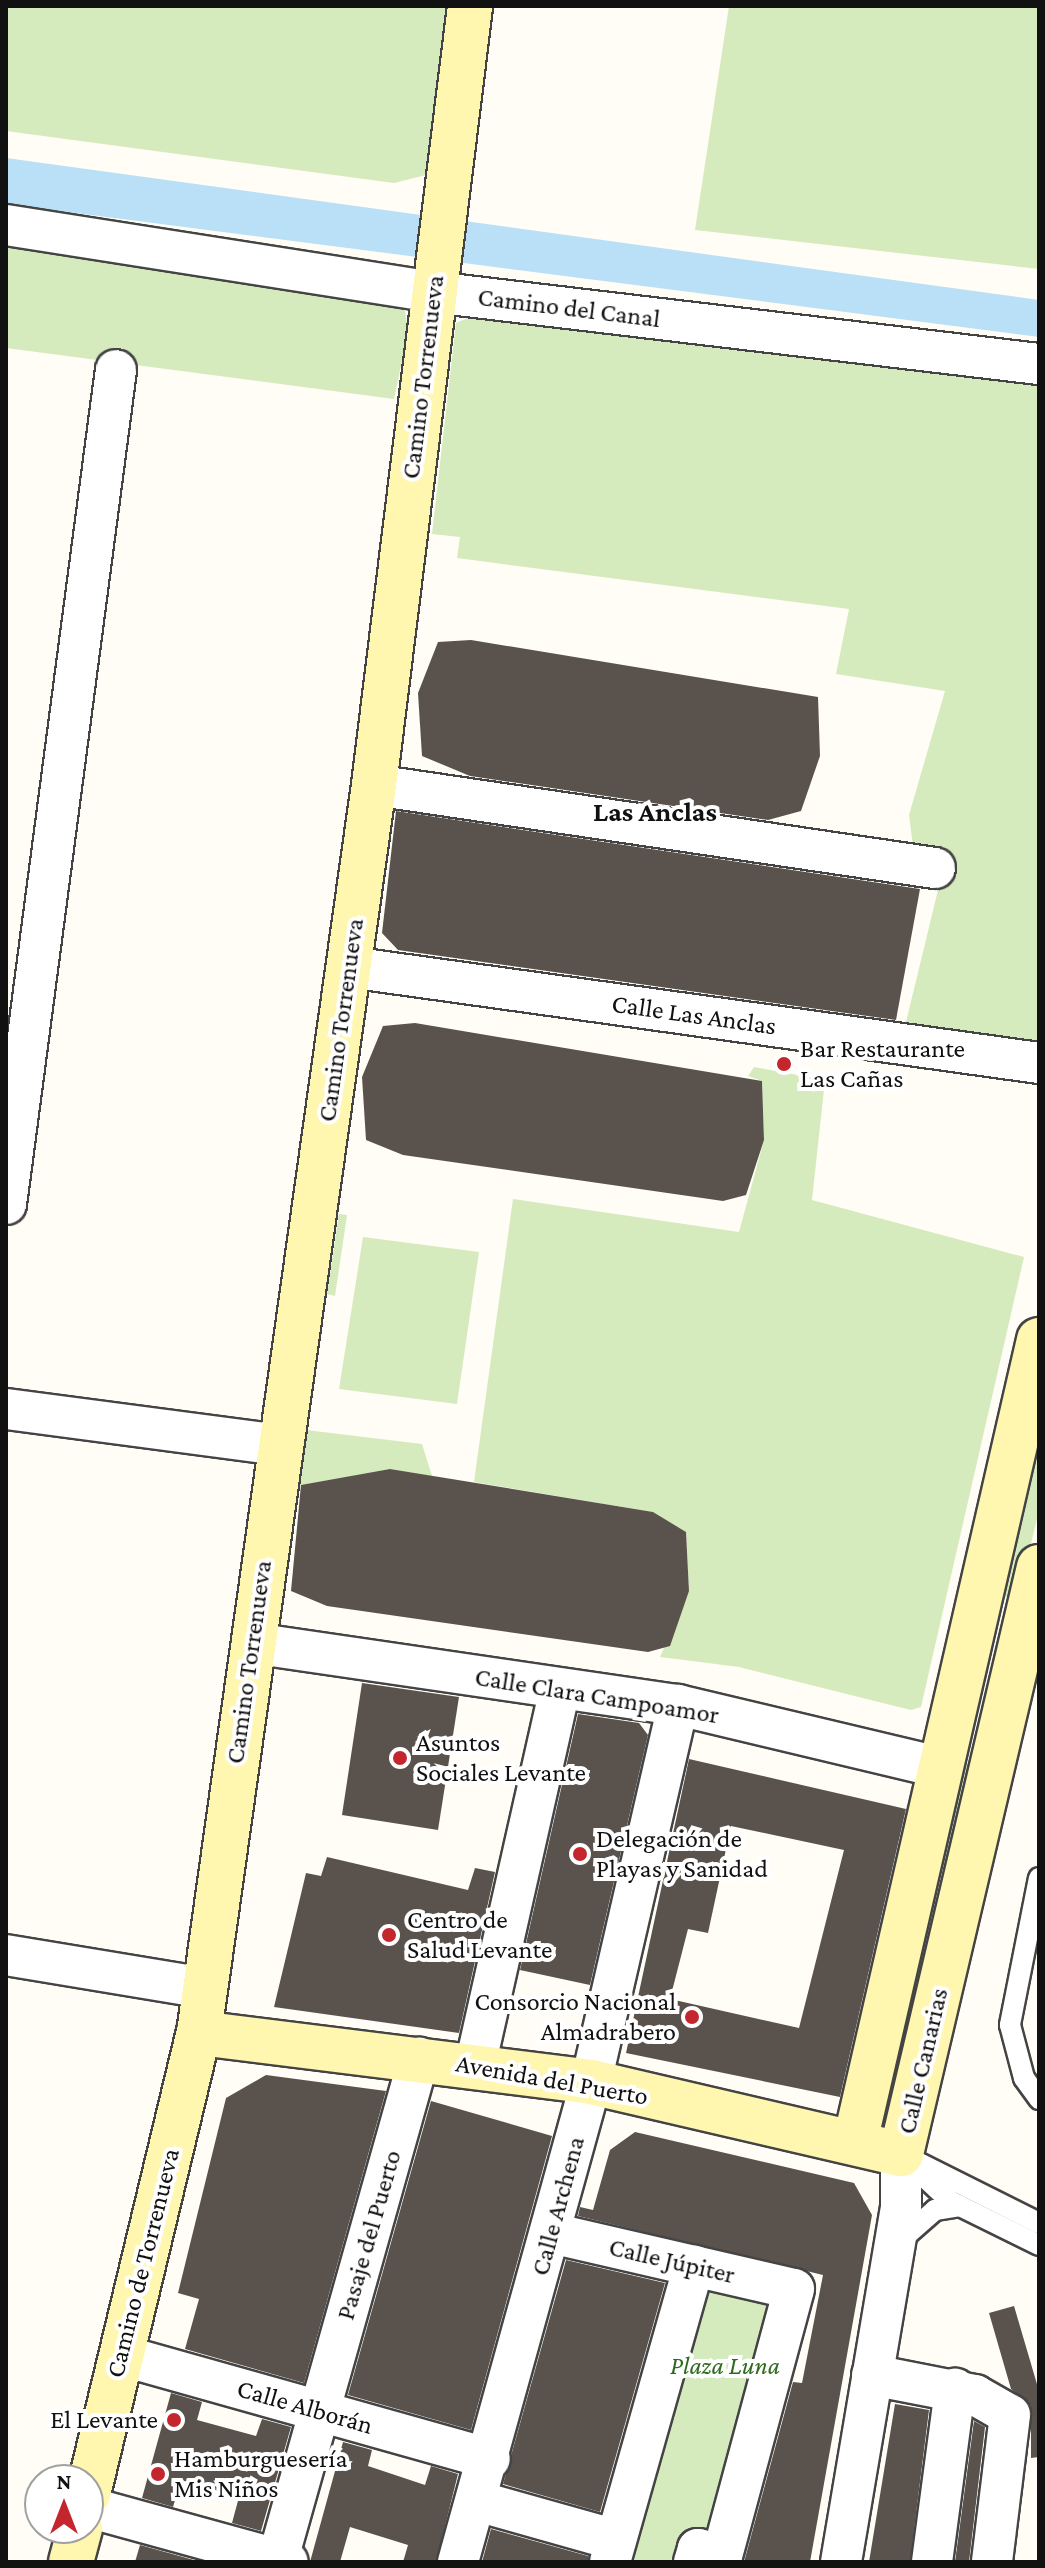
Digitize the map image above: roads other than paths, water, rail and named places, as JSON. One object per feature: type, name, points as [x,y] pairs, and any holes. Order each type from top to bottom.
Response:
[{"type":"main road","name":"Camino Torrenueva","points":[[199,2033],[278,1445],[374,785],[470,6]]},
{"type":"main road","name":"Calle Canarias","points":[[855,2142],[1039,1340]]},
{"type":"main road","name":"Calle Canarias","points":[[901,2154],[1039,1567]]},
{"type":"main road","name":"Avenida del Puerto","points":[[199,2033],[419,2058],[591,2082],[901,2154]]},
{"type":"main road","name":"Camino de Torrenueva","points":[[95,2464],[199,2033]]},
{"type":"street","name":"Camino del Canal","points":[[6,225],[1039,364]]},
{"type":"street","points":[[6,1204],[116,370]]},
{"type":"street","points":[[374,785],[935,868]]},
{"type":"street","name":"Calle Las Anclas","points":[[349,967],[1039,1063]]},
{"type":"street","points":[[6,1409],[278,1445]]},
{"type":"street","name":"Calle Clara Campoamor","points":[[252,1643],[678,1705],[939,1767]]},
{"type":"street","points":[[475,2066],[560,1689]]},
{"type":"street","name":"Calle Archena","points":[[458,2562],[490,2459],[591,2082],[678,1705]]},
{"type":"street","points":[[6,1955],[206,1988]]},
{"type":"street","name":"Pasaje del Puerto","points":[[281,2561],[419,2058]]},
{"type":"street","name":"Calle Canarias","points":[[841,2562],[892,2251],[901,2154]]},
{"type":"street","name":"Calle Júpiter","points":[[551,2233],[794,2289],[722,2555],[696,2555]]},
{"type":"street","points":[[477,2501],[613,2551],[694,2266]]},
{"type":"street","name":"Calle Alborán","points":[[120,2355],[490,2459]]},
{"type":"street","points":[[872,2375],[955,2389],[995,2403],[1014,2423],[992,2562]]},
{"type":"street","points":[[932,2562],[955,2389]]},
{"type":"street","points":[[104,2511],[281,2561]]},
{"type":"lane","points":[[1039,1878],[1010,2025],[1024,2078],[1039,2099]]},
{"type":"lane","points":[[901,2154],[923,2182],[960,2206],[1039,2245]]},
{"type":"lane","points":[[901,2154],[1039,2223]]},
{"type":"lane","points":[[892,2251],[925,2216],[960,2206]]},
{"type":"water","points":[[6,158],[1039,300],[1039,337],[6,204]]},
{"type":"place","name":"Bar Restaurante Las Cañas","points":[[784,1064]]},
{"type":"place","name":"Asuntos Sociales Levante","points":[[400,1758]]},
{"type":"place","name":"Delegación de Playas y Sanidad","points":[[580,1854]]},
{"type":"place","name":"Centro de Salud Levante","points":[[389,1935]]},
{"type":"place","name":"Consorcio Nacional Almadrabero","points":[[692,2017]]},
{"type":"place","name":"El Levante","points":[[174,2420]]},
{"type":"place","name":"Hamburguesería Mis Niños","points":[[158,2474]]},
{"type":"district","name":"Las Anclas","points":[[655,812]]},
{"type":"park label","name":"Plaza Luna","points":[[725,2366]]}]
